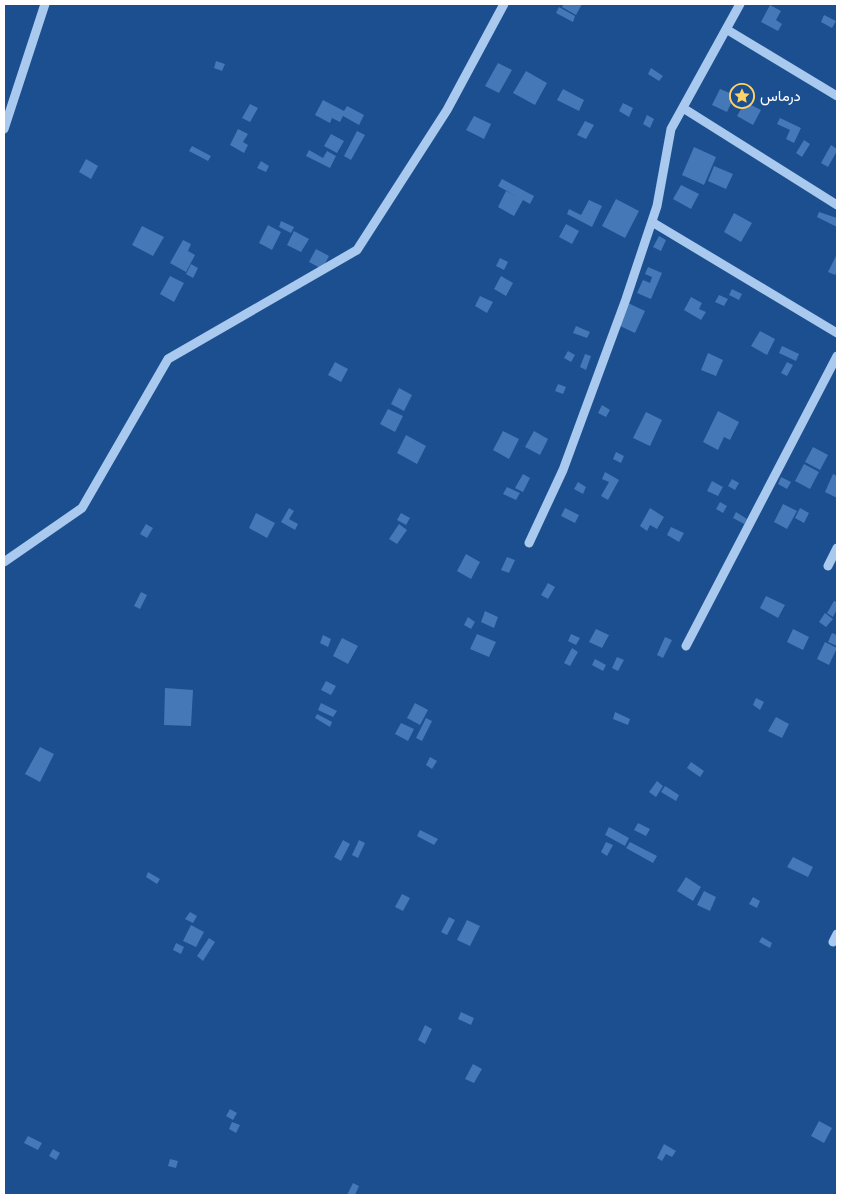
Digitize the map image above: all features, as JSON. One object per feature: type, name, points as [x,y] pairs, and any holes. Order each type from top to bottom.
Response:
[{"type":"street","points":[[4,129],[45,4]]},
{"type":"street","points":[[4,562],[82,508],[168,359],[357,250],[447,110],[504,4]]},
{"type":"street","points":[[529,543],[563,470],[626,299],[657,206],[671,129],[740,4]]},
{"type":"street","points":[[726,29],[837,96]]},
{"type":"street","points":[[683,108],[837,205]]},
{"type":"street","points":[[652,222],[837,333]]},
{"type":"street","points":[[686,646],[837,356]]},
{"type":"street","points":[[828,566],[837,548]]},
{"type":"building","points":[[564,4],[582,4],[576,15],[562,7]]},
{"type":"building","points":[[770,5],[781,11],[776,20],[782,24],[778,31],[761,22]]},
{"type":"building","points":[[559,7],[575,16],[573,22],[556,13]]},
{"type":"building","points":[[824,15],[836,21],[832,28],[821,22]]},
{"type":"building","points":[[216,61],[225,64],[222,71],[214,68]]},
{"type":"building","points":[[498,63],[512,70],[499,93],[485,86]]},
{"type":"building","points":[[651,68],[663,76],[659,81],[648,74]]},
{"type":"building","points":[[526,71],[547,83],[535,105],[513,93]]},
{"type":"building","points":[[563,89],[584,100],[579,111],[557,100]]},
{"type":"building","points":[[720,89],[735,95],[727,112],[712,105]]},
{"type":"building","points":[[323,100],[344,111],[347,106],[364,115],[359,125],[343,116],[340,122],[332,118],[330,123],[315,115]]},
{"type":"building","points":[[745,102],[761,110],[753,125],[737,116]]},
{"type":"building","points":[[623,103],[633,108],[629,117],[619,111]]},
{"type":"building","points":[[250,104],[258,108],[250,122],[242,118]]},
{"type":"building","points":[[647,115],[654,119],[650,128],[643,124]]},
{"type":"building","points":[[474,116],[491,124],[484,139],[466,130]]},
{"type":"building","points":[[780,118],[801,128],[794,143],[786,139],[790,130],[777,124]]},
{"type":"building","points":[[585,121],[594,125],[586,139],[577,135]]},
{"type":"building","points":[[238,129],[248,134],[243,142],[248,145],[244,153],[230,145]]},
{"type":"building","points":[[357,131],[365,135],[351,160],[344,156]]},
{"type":"building","points":[[331,134],[344,141],[337,153],[324,146]]},
{"type":"building","points":[[804,140],[810,144],[802,157],[796,153]]},
{"type":"building","points":[[831,145],[837,151],[828,167],[821,163]]},
{"type":"building","points":[[192,146],[211,156],[208,161],[189,151]]},
{"type":"building","points":[[694,147],[716,157],[704,185],[682,175]]},
{"type":"building","points":[[309,150],[323,158],[327,151],[336,156],[330,168],[306,156]]},
{"type":"building","points":[[86,159],[98,166],[91,179],[79,172]]},
{"type":"building","points":[[261,161],[269,166],[266,172],[257,168]]},
{"type":"building","points":[[714,166],[733,174],[726,189],[708,181]]},
{"type":"building","points":[[502,179],[534,196],[530,204],[498,186]]},
{"type":"building","points":[[681,185],[699,194],[691,209],[673,199]]},
{"type":"building","points":[[506,191],[523,200],[514,216],[498,207]]},
{"type":"building","points":[[616,199],[639,211],[625,238],[602,226]]},
{"type":"building","points":[[589,200],[602,206],[592,227],[567,214],[569,209],[581,215]]},
{"type":"building","points":[[819,212],[837,218],[837,227],[817,217]]},
{"type":"building","points":[[734,213],[752,223],[741,242],[724,232]]},
{"type":"building","points":[[281,221],[294,227],[291,233],[279,227]]},
{"type":"building","points":[[566,224],[579,231],[572,244],[559,237]]},
{"type":"building","points":[[268,225],[281,232],[272,250],[259,243]]},
{"type":"building","points":[[142,226],[164,237],[153,256],[132,245]]},
{"type":"building","points":[[294,231],[309,239],[301,252],[287,245]]},
{"type":"building","points":[[659,236],[666,240],[661,251],[653,247]]},
{"type":"building","points":[[183,240],[191,244],[188,251],[195,255],[186,272],[170,263]]},
{"type":"building","points":[[316,249],[329,256],[322,269],[309,262]]},
{"type":"building","points":[[837,254],[837,271],[835,275],[828,272]]},
{"type":"building","points":[[500,258],[508,262],[504,270],[496,266]]},
{"type":"building","points":[[191,264],[198,268],[193,278],[186,274]]},
{"type":"building","points":[[648,267],[662,273],[651,299],[637,293],[643,280],[650,283],[652,277],[645,274]]},
{"type":"building","points":[[170,276],[184,283],[174,302],[160,294]]},
{"type":"building","points":[[501,276],[513,283],[506,296],[494,289]]},
{"type":"building","points":[[732,289],[742,294],[739,300],[729,295]]},
{"type":"building","points":[[719,295],[728,299],[724,306],[715,302]]},
{"type":"building","points":[[480,296],[493,302],[487,313],[475,306]]},
{"type":"building","points":[[691,297],[702,303],[699,309],[706,312],[701,320],[684,310]]},
{"type":"building","points":[[628,303],[645,311],[635,333],[618,325]]},
{"type":"building","points":[[576,326],[590,332],[587,338],[573,333]]},
{"type":"building","points":[[760,331],[775,339],[767,355],[751,346]]},
{"type":"building","points":[[782,346],[799,354],[796,361],[779,353]]},
{"type":"building","points":[[568,351],[575,355],[571,362],[564,358]]},
{"type":"building","points":[[708,353],[723,360],[716,376],[701,370]]},
{"type":"building","points":[[585,354],[591,356],[586,370],[580,367]]},
{"type":"building","points":[[335,362],[348,369],[341,382],[328,375]]},
{"type":"building","points":[[787,362],[793,365],[787,376],[781,373]]},
{"type":"building","points":[[558,384],[566,387],[563,394],[555,391]]},
{"type":"building","points":[[399,388],[412,395],[404,411],[391,404]]},
{"type":"building","points":[[602,405],[610,410],[606,417],[598,413]]},
{"type":"building","points":[[388,409],[403,416],[395,432],[380,424]]},
{"type":"building","points":[[718,411],[739,422],[730,440],[724,437],[718,450],[703,442]]},
{"type":"building","points":[[646,412],[662,420],[650,446],[633,438]]},
{"type":"building","points":[[503,431],[519,439],[509,459],[493,450]]},
{"type":"building","points":[[534,431],[548,439],[540,455],[525,447]]},
{"type":"building","points":[[406,435],[426,446],[417,464],[397,453]]},
{"type":"building","points":[[813,447],[828,455],[820,470],[805,462]]},
{"type":"building","points":[[616,452],[624,456],[621,463],[613,459]]},
{"type":"building","points":[[804,464],[819,472],[810,489],[795,481]]},
{"type":"building","points":[[605,472],[619,480],[608,500],[601,496],[609,482],[602,479]]},
{"type":"building","points":[[523,474],[530,478],[523,492],[515,488]]},
{"type":"building","points":[[833,474],[837,476],[837,498],[825,492]]},
{"type":"building","points":[[781,477],[791,482],[787,489],[778,484]]},
{"type":"building","points":[[732,479],[739,483],[735,490],[728,486]]},
{"type":"building","points":[[712,481],[723,487],[718,496],[707,491]]},
{"type":"building","points":[[578,482],[586,487],[583,494],[574,489]]},
{"type":"building","points":[[507,487],[520,493],[516,500],[503,494]]},
{"type":"building","points":[[720,502],[727,506],[723,513],[716,509]]},
{"type":"building","points":[[783,504],[797,511],[787,529],[774,522]]},
{"type":"building","points":[[289,508],[294,511],[289,519],[298,524],[295,530],[281,522]]},
{"type":"building","points":[[565,508],[579,515],[575,523],[561,516]]},
{"type":"building","points":[[650,508],[664,517],[657,529],[650,525],[647,531],[640,526]]},
{"type":"building","points":[[800,508],[809,513],[804,523],[795,518]]},
{"type":"building","points":[[736,512],[747,519],[744,524],[733,518]]},
{"type":"building","points":[[256,513],[275,523],[267,538],[249,528]]},
{"type":"building","points":[[401,513],[410,518],[406,525],[397,520]]},
{"type":"building","points":[[146,524],[153,528],[147,538],[140,534]]},
{"type":"building","points":[[399,524],[407,530],[397,544],[389,539]]},
{"type":"building","points":[[671,527],[684,533],[679,542],[667,535]]},
{"type":"building","points":[[466,554],[480,562],[471,579],[457,571]]},
{"type":"building","points":[[507,557],[515,560],[509,573],[501,570]]},
{"type":"building","points":[[548,583],[555,587],[548,599],[541,595]]},
{"type":"building","points":[[141,592],[147,595],[140,609],[134,606]]},
{"type":"building","points":[[766,596],[785,605],[778,618],[760,608]]},
{"type":"building","points":[[834,601],[837,602],[837,609],[833,617],[827,613]]},
{"type":"building","points":[[485,611],[498,617],[494,628],[481,622]]},
{"type":"building","points":[[825,613],[833,619],[826,627],[819,622]]},
{"type":"building","points":[[468,617],[475,622],[471,629],[464,625]]},
{"type":"building","points":[[596,629],[609,635],[602,648],[589,642]]},
{"type":"building","points":[[793,629],[809,637],[803,650],[787,642]]},
{"type":"building","points":[[832,633],[837,635],[837,646],[828,642]]},
{"type":"building","points":[[477,634],[496,642],[489,657],[470,649]]},
{"type":"building","points":[[571,634],[580,638],[576,645],[568,641]]},
{"type":"building","points":[[323,635],[331,639],[328,647],[320,643]]},
{"type":"building","points":[[665,637],[672,640],[663,658],[657,655]]},
{"type":"building","points":[[342,638],[358,646],[348,664],[333,656]]},
{"type":"building","points":[[825,642],[837,648],[829,665],[817,659]]},
{"type":"building","points":[[572,648],[578,652],[570,666],[564,663]]},
{"type":"building","points":[[617,657],[624,660],[618,671],[612,668]]},
{"type":"building","points":[[595,659],[606,665],[603,671],[592,665]]},
{"type":"building","points":[[326,681],[336,686],[331,695],[321,690]]},
{"type":"building","points":[[165,688],[193,690],[191,726],[164,725]]},
{"type":"building","points":[[756,698],[764,702],[760,710],[753,705]]},
{"type":"building","points":[[321,703],[337,711],[333,717],[318,710]]},
{"type":"building","points":[[415,703],[428,710],[420,725],[407,718]]},
{"type":"building","points":[[615,712],[630,719],[628,725],[613,719]]},
{"type":"building","points":[[317,714],[332,722],[330,727],[315,718]]},
{"type":"building","points":[[776,717],[789,724],[782,738],[768,731]]},
{"type":"building","points":[[426,718],[432,721],[422,741],[416,738]]},
{"type":"building","points":[[401,723],[414,729],[408,741],[395,734]]},
{"type":"building","points":[[40,747],[54,754],[40,782],[25,774]]},
{"type":"building","points":[[430,757],[437,761],[432,769],[426,765]]},
{"type":"building","points":[[691,762],[704,771],[700,777],[687,768]]},
{"type":"building","points":[[657,781],[663,786],[656,797],[649,792]]},
{"type":"building","points":[[665,786],[679,795],[676,801],[661,792]]},
{"type":"building","points":[[638,823],[650,829],[646,836],[634,830]]},
{"type":"building","points":[[609,827],[629,838],[625,846],[605,835]]},
{"type":"building","points":[[420,830],[438,839],[434,845],[417,836]]},
{"type":"building","points":[[343,840],[350,844],[341,861],[334,857]]},
{"type":"building","points":[[359,840],[365,843],[358,858],[352,855]]},
{"type":"building","points":[[606,842],[613,845],[607,856],[601,852]]},
{"type":"building","points":[[630,842],[657,856],[653,863],[626,848]]},
{"type":"building","points":[[793,857],[813,867],[808,877],[787,867]]},
{"type":"building","points":[[148,872],[160,879],[157,884],[146,877]]},
{"type":"building","points":[[686,877],[701,887],[693,901],[677,891]]},
{"type":"building","points":[[704,891],[716,897],[710,911],[697,905]]},
{"type":"building","points":[[402,894],[410,898],[403,911],[395,907]]},
{"type":"building","points":[[753,897],[760,901],[757,908],[749,904]]},
{"type":"building","points":[[190,912],[197,916],[193,923],[185,919]]},
{"type":"building","points":[[449,917],[455,920],[447,935],[441,932]]},
{"type":"building","points":[[467,920],[480,926],[470,946],[457,940]]},
{"type":"building","points":[[191,925],[204,932],[196,947],[183,941]]},
{"type":"building","points":[[762,937],[772,943],[770,948],[759,942]]},
{"type":"building","points":[[209,938],[215,942],[203,961],[197,956]]},
{"type":"building","points":[[176,943],[184,947],[181,954],[173,950]]},
{"type":"building","points":[[461,1012],[474,1018],[471,1025],[458,1019]]},
{"type":"building","points":[[425,1025],[432,1029],[425,1044],[418,1040]]},
{"type":"building","points":[[473,1064],[482,1069],[474,1083],[465,1079]]},
{"type":"building","points":[[230,1109],[237,1113],[233,1120],[226,1116]]},
{"type":"building","points":[[819,1121],[832,1128],[824,1143],[811,1136]]},
{"type":"building","points":[[232,1122],[240,1125],[236,1133],[229,1129]]},
{"type":"building","points":[[28,1136],[42,1143],[38,1150],[24,1143]]},
{"type":"building","points":[[664,1144],[676,1151],[672,1157],[666,1154],[662,1161],[657,1158]]},
{"type":"building","points":[[53,1149],[60,1153],[56,1160],[49,1156]]},
{"type":"building","points":[[170,1159],[178,1161],[176,1168],[168,1166]]},
{"type":"building","points":[[353,1183],[359,1186],[355,1195],[347,1195]]},
{"type":"place","name":"درماس","points":[[742,96]]}]
